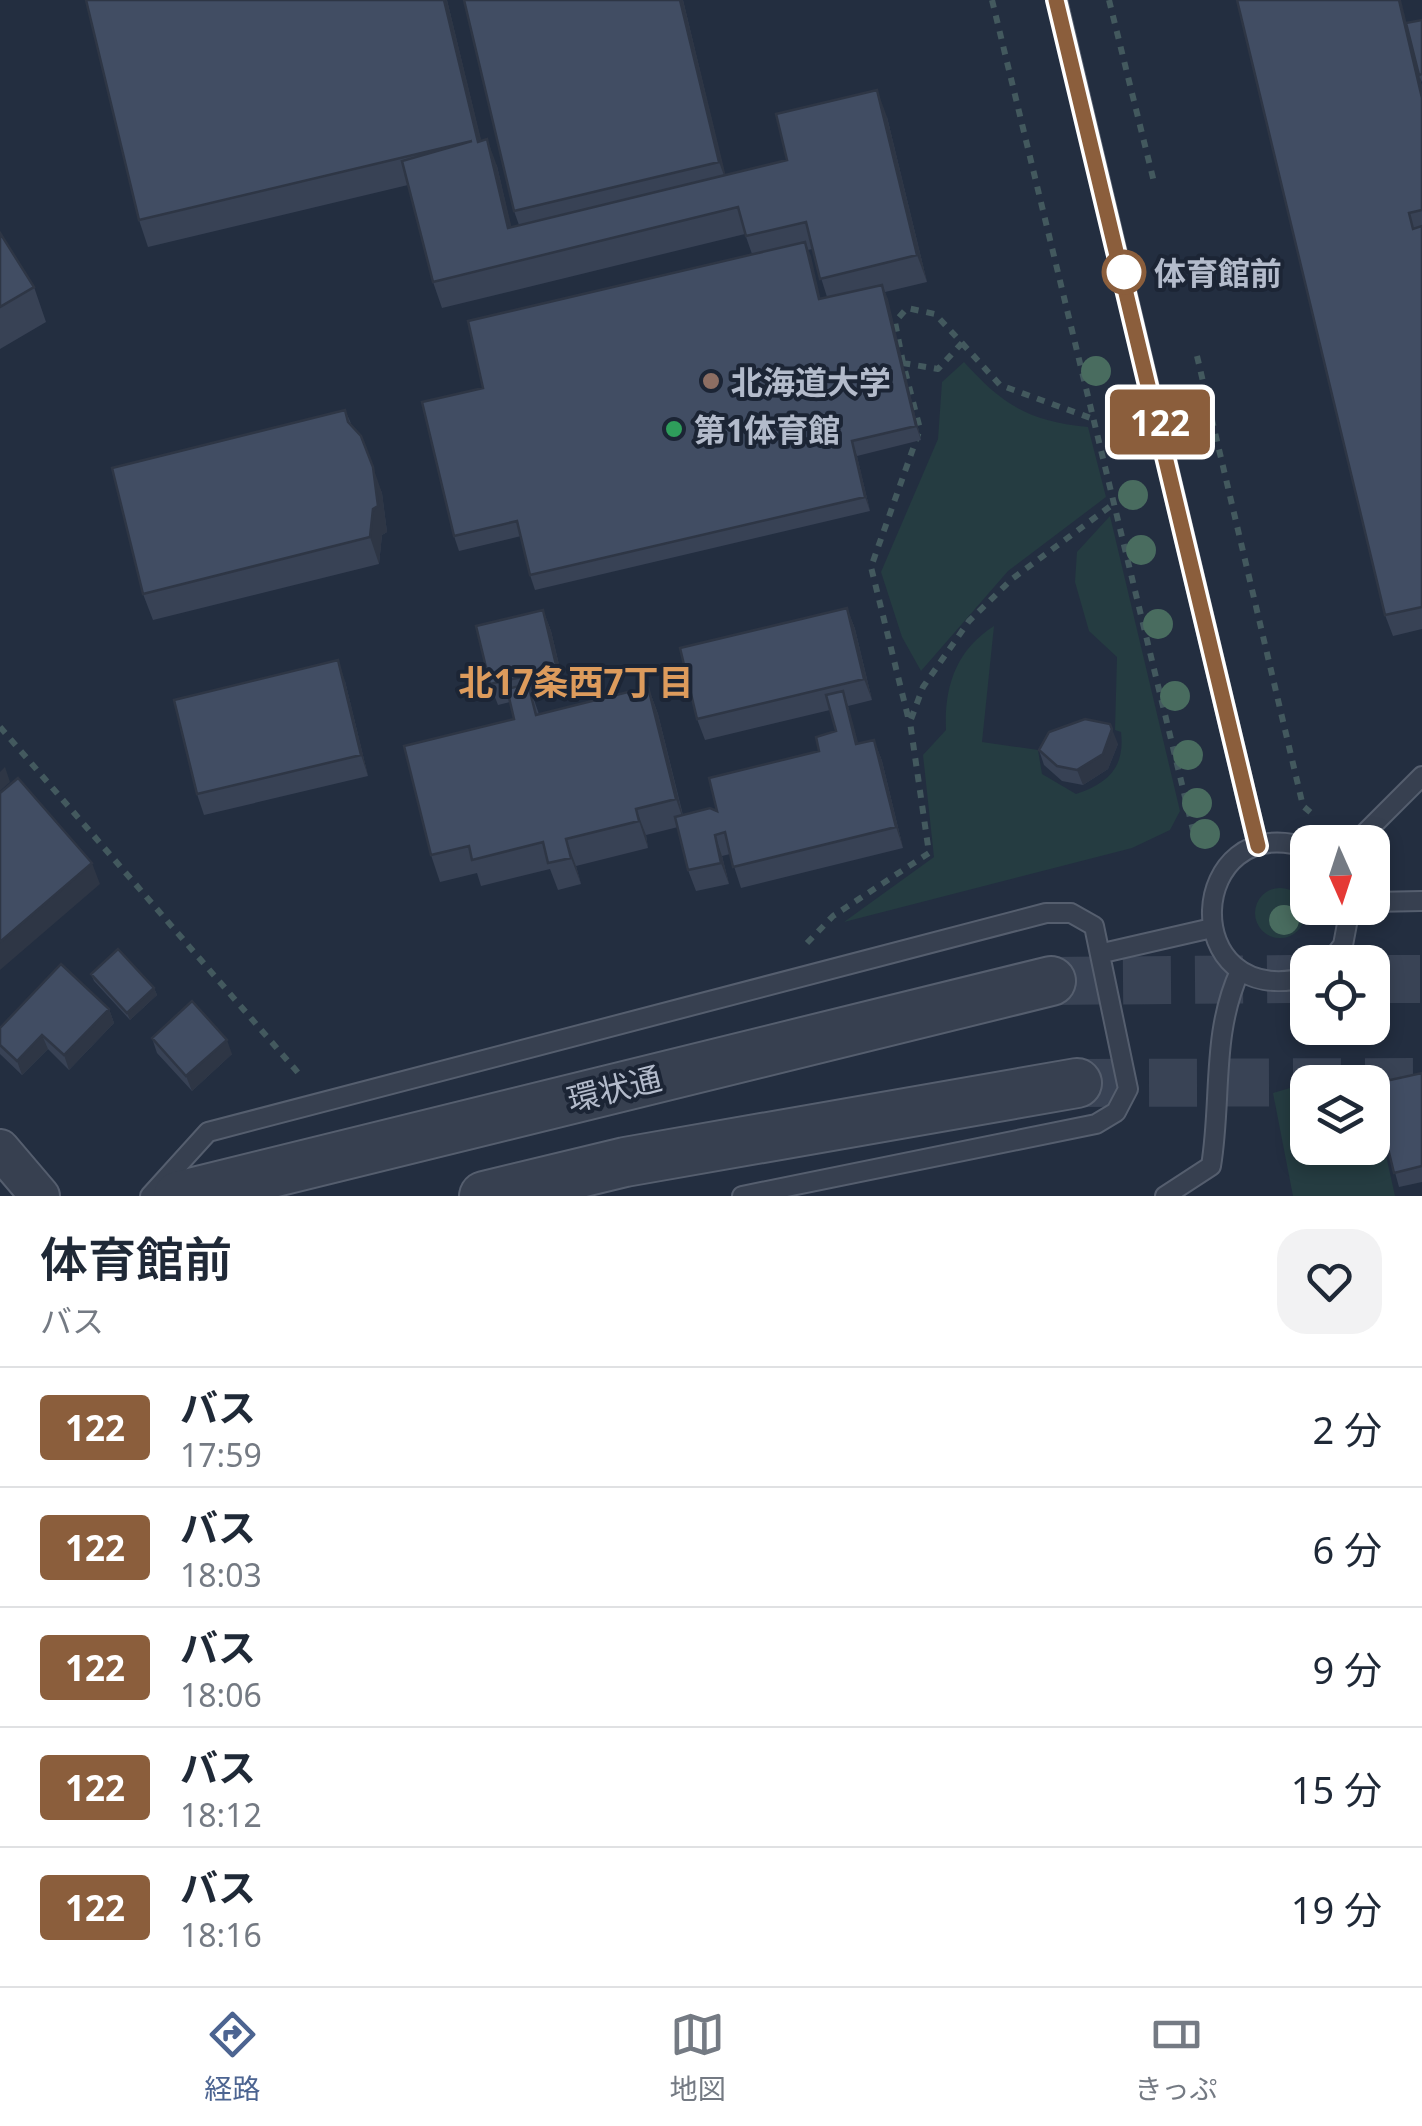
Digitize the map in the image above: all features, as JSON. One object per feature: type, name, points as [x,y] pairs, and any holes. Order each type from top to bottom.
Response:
[{"type":"street","name":"環状通","points":[[178,1196],[1050,980]]},
{"type":"street","points":[[484,1196],[625,1162],[1076,1083]]},
{"type":"street","points":[[0,1149],[40,1196]]},
{"type":"lane","points":[[1056,0],[1258,846]]},
{"type":"lane","points":[[1373,825],[1422,776]]},
{"type":"lane","points":[[1290,844],[1258,846],[1241,854],[1216,883],[1210,901],[1212,928],[1226,957],[1240,970],[1262,981],[1290,982]]},
{"type":"lane","points":[[1390,902],[1422,901]]},
{"type":"lane","points":[[150,1196],[208,1132],[1046,913],[1071,913],[1094,926],[1103,952],[1128,1089],[1116,1112],[1096,1124],[742,1196]]},
{"type":"lane","points":[[1103,952],[1212,928]]},
{"type":"lane","points":[[1165,1196],[1211,1166],[1218,1108],[1218,1049],[1230,992],[1240,970]]},
{"type":"path","points":[[992,0],[1193,830]]},
{"type":"path","points":[[1109,0],[1154,182]]},
{"type":"path","points":[[795,956],[833,916],[929,853],[910,722],[871,568],[920,429],[896,322],[906,308],[935,314],[1000,385],[1096,420]]},
{"type":"path","points":[[903,362],[938,369],[962,343]]},
{"type":"path","points":[[1197,356],[1303,806]]},
{"type":"path","points":[[910,722],[923,687],[969,620],[1012,579],[1116,502]]},
{"type":"path","points":[[0,727],[300,1076]]},
{"type":"green space","points":[[964,362],[991,389],[1018,408],[1049,420],[1088,427],[1106,497],[1008,571],[921,671],[902,637],[881,572],[938,439],[942,382]]},
{"type":"green space","points":[[1110,516],[1180,811],[1170,830],[1132,848],[844,922],[934,857],[923,755],[946,730],[950,685],[962,658],[994,626],[982,742],[1038,750],[1042,774],[1076,794],[1098,785],[1112,772],[1122,744],[1121,732],[1115,730],[1117,657],[1089,631],[1075,582],[1077,552]]},
{"type":"green space","points":[[1271,890],[1289,890],[1290,925],[1301,925],[1289,936],[1271,936],[1257,922],[1257,904]]},
{"type":"green space","points":[[1290,1088],[1290,1165],[1388,1165],[1395,1196],[1293,1196],[1273,1093]]},
{"type":"building","points":[[86,0],[444,0],[478,142],[487,139],[508,228],[787,160],[776,114],[877,90],[917,255],[820,279],[806,222],[746,236],[738,207],[433,282],[402,161],[472,141],[139,220]]},
{"type":"building","points":[[464,0],[680,0],[719,162],[514,211]]},
{"type":"building","points":[[1237,0],[1399,0],[1422,98],[1422,210],[1409,213],[1413,229],[1422,226],[1422,607],[1385,615]]},
{"type":"building","points":[[1422,20],[1422,74],[1419,75],[1406,23]]},
{"type":"building","points":[[0,233],[34,287],[0,307]]},
{"type":"building","name":"第1体育館","points":[[805,242],[819,299],[882,285],[916,426],[852,441],[865,497],[530,575],[517,521],[454,536],[422,402],[483,388],[468,321]]},
{"type":"building","points":[[345,410],[373,467],[378,506],[373,509],[370,537],[143,594],[112,468]]},
{"type":"building","points":[[847,608],[864,679],[697,719],[680,648]]},
{"type":"building","points":[[543,610],[557,669],[490,684],[476,626]]},
{"type":"building","points":[[338,660],[361,755],[197,794],[174,700]]},
{"type":"building","points":[[528,684],[536,715],[648,687],[676,799],[636,809],[639,821],[566,839],[571,858],[548,863],[543,842],[472,860],[469,846],[431,855],[404,746],[514,719],[507,689]]},
{"type":"building","points":[[843,691],[856,744],[874,740],[896,827],[733,867],[725,832],[715,835],[721,863],[688,870],[675,817],[710,808],[717,811],[709,778],[819,751],[816,737],[836,731],[826,695]]},
{"type":"building","points":[[1085,719],[1110,724],[1112,729],[1103,754],[1077,770],[1057,766],[1039,750],[1049,732]]},
{"type":"building","points":[[18,778],[92,863],[0,942],[0,793]]},
{"type":"building","points":[[118,949],[154,988],[127,1013],[91,974]]},
{"type":"building","points":[[61,964],[109,1009],[64,1055],[42,1035],[17,1061],[0,1045],[0,1028]]},
{"type":"building","points":[[192,1001],[227,1040],[186,1076],[152,1038]]},
{"type":"building","points":[[1422,1073],[1422,1166],[1394,1173],[1390,1157],[1390,1080]]},
{"type":"tunnel","points":[[1051,981],[1290,979]]},
{"type":"tunnel","points":[[1390,979],[1422,979]]},
{"type":"tunnel","points":[[1077,1083],[1422,1082]]},
{"type":"bus line","name":"122","points":[[1056,0],[1148,370],[1258,846]]},
{"type":"place","name":"体育館前","points":[[1124,272]]},
{"type":"place","name":"北海道大学","points":[[711,381]]},
{"type":"place","name":"第1体育館","points":[[674,429]]},
{"type":"district","name":"北17条西7丁目","points":[[576,681]]}]
